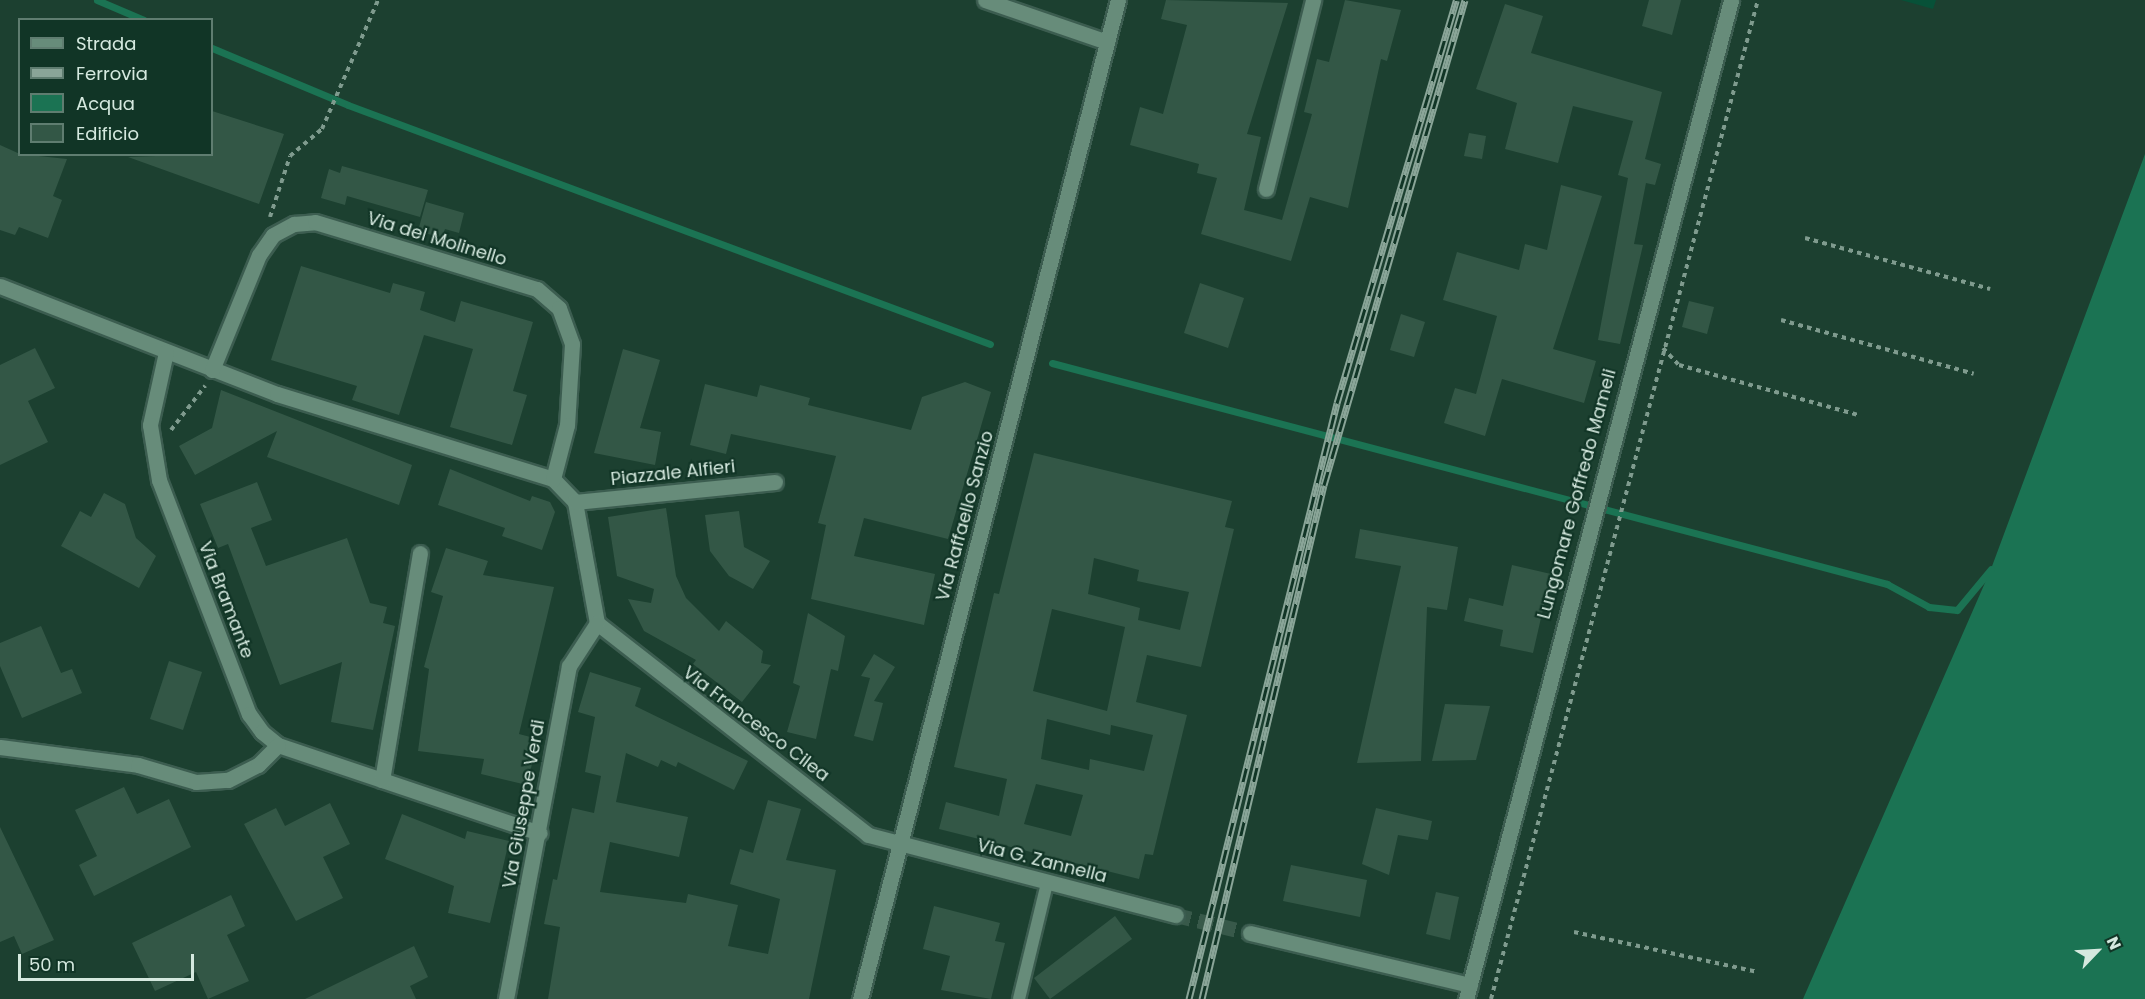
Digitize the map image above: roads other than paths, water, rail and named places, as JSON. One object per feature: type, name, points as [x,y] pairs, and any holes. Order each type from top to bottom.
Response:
[{"type":"street","points":[[985,0],[1107,42]]},
{"type":"street","name":"Via Raffaello Sanzio","points":[[860,999],[1118,0]]},
{"type":"street","points":[[1266,189],[1313,0]]},
{"type":"street","name":"Lungomare Goffredo Mameli","points":[[1468,992],[1581,553],[1731,0]]},
{"type":"street","name":"Via del Molinello","points":[[212,370],[259,255],[273,235],[315,222],[537,289],[559,308],[572,344],[567,425],[553,479]]},
{"type":"street","points":[[0,286],[212,370],[553,479],[575,502],[597,623]]},
{"type":"street","name":"Via Bramante","points":[[166,352],[150,425],[159,480],[249,714],[279,745],[540,833]]},
{"type":"street","name":"Piazzale Alfieri","points":[[575,502],[775,482]]},
{"type":"street","points":[[382,780],[420,553]]},
{"type":"street","name":"Via Francesco Cilea","points":[[597,623],[868,835],[899,845]]},
{"type":"street","name":"Via Giuseppe Verdi","points":[[506,999],[540,833],[569,666],[597,623]]},
{"type":"street","points":[[0,747],[138,765],[196,782],[228,780],[258,765],[279,745]]},
{"type":"street","name":"Via G. Zannella","points":[[899,845],[1176,915]]},
{"type":"street","points":[[1250,933],[1468,992]]},
{"type":"lane","points":[[1019,999],[1047,883]]},
{"type":"water","points":[[2145,154],[2145,999],[1803,999],[1991,569]]},
{"type":"waterway","points":[[97,0],[139,18]]},
{"type":"waterway","points":[[213,48],[348,105],[990,344]]},
{"type":"waterway","points":[[1052,363],[1887,584],[1929,607],[1957,610],[1991,569]]},
{"type":"tunnel","points":[[1176,915],[1250,933]]},
{"type":"railway","points":[[1189,999],[1337,403],[1456,0]]},
{"type":"railway","points":[[1202,999],[1324,485],[1465,0]]}]
